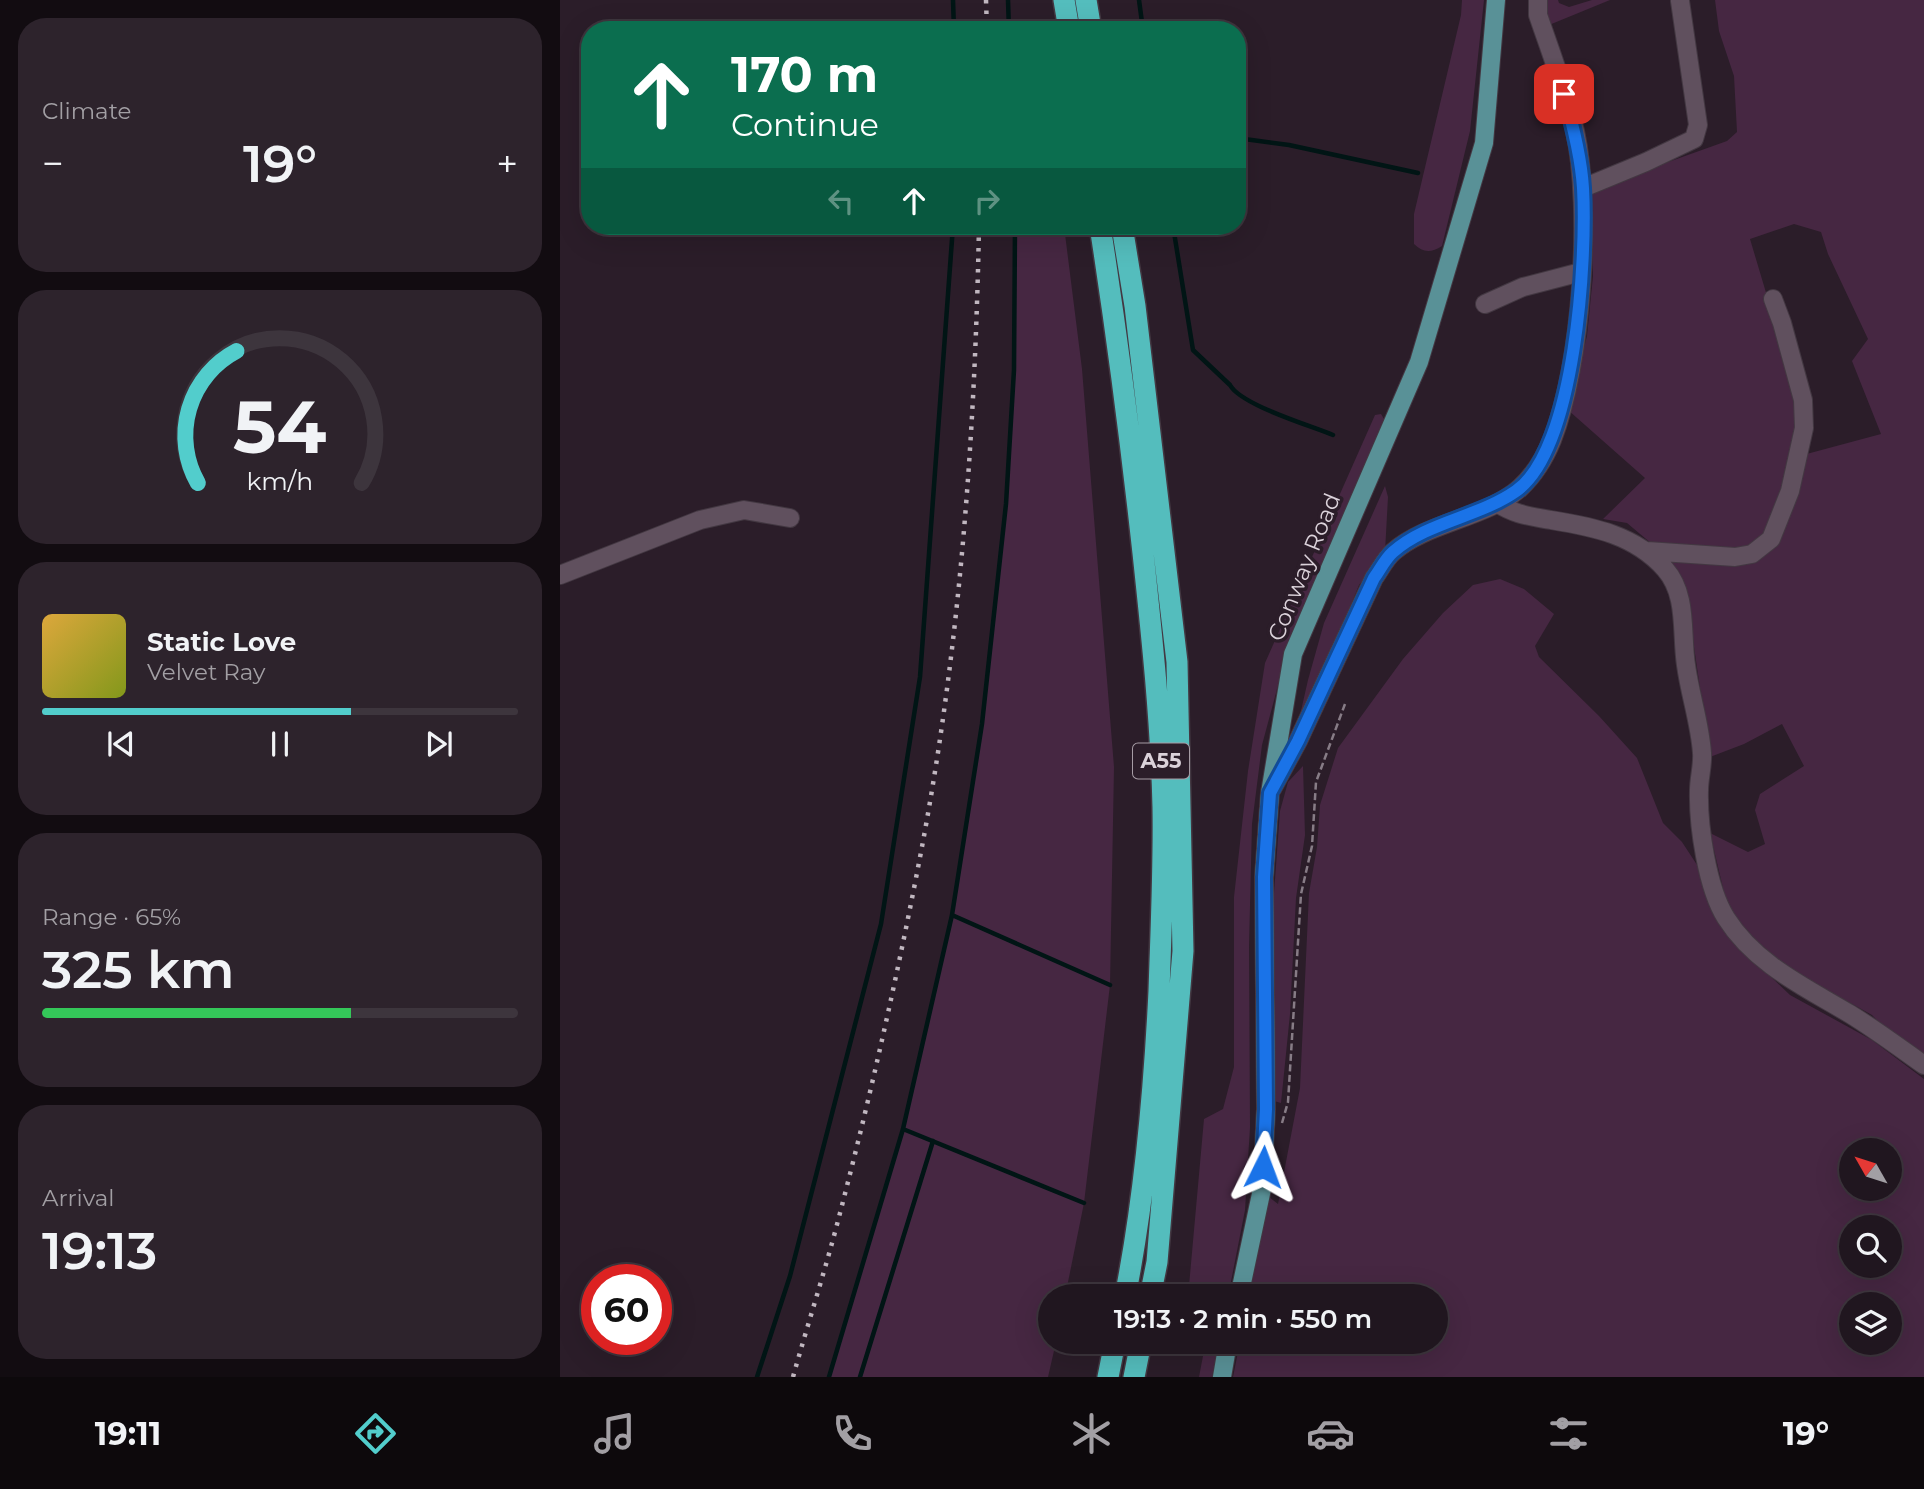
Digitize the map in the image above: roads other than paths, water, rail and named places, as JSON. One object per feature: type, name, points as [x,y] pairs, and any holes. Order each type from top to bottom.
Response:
[{"type":"highway","points":[[1064,0],[1068,21]]},
{"type":"highway","points":[[1086,0],[1090,21]]},
{"type":"highway","name":"A55","points":[[1101,235],[1131,437],[1153,652],[1163,807],[1163,904],[1157,1037],[1147,1153],[1127,1284]]},
{"type":"highway","name":"A55","points":[[1123,235],[1135,306],[1177,662],[1183,951],[1157,1262],[1153,1284]]},
{"type":"highway","points":[[1108,1377],[1113,1354]]},
{"type":"highway","points":[[1134,1377],[1139,1354]]},
{"type":"main road","name":"Conway Road","points":[[1242,1284],[1262,1189],[1266,1109],[1264,877],[1270,793],[1293,654],[1419,362],[1484,144],[1496,0]]},
{"type":"main road","points":[[1222,1377],[1226,1354]]},
{"type":"street","points":[[1270,793],[1298,741],[1374,578],[1391,554],[1412,539],[1497,503],[1518,489],[1536,469],[1551,442],[1563,408],[1573,349],[1581,272],[1583,188],[1575,132],[1538,15],[1538,0]]},
{"type":"street","points":[[1583,188],[1693,139],[1698,125],[1681,1]]},
{"type":"street","points":[[1485,304],[1522,287],[1581,272]]},
{"type":"street","points":[[1647,551],[1734,557],[1752,554],[1772,539],[1794,479],[1804,428],[1803,400],[1773,299]]},
{"type":"street","points":[[1497,503],[1513,513],[1618,534],[1647,551],[1667,570],[1677,590],[1683,615],[1686,664],[1698,722],[1702,757],[1699,824],[1712,880],[1725,917],[1751,948],[1783,975],[1865,1023],[1924,1065]]},
{"type":"street","points":[[560,575],[700,520],[744,510],[790,518]]},
{"type":"waterway","points":[[953,0],[954,21]]},
{"type":"waterway","points":[[1008,0],[1009,21]]},
{"type":"waterway","points":[[1139,0],[1142,21]]},
{"type":"waterway","points":[[1246,139],[1289,145],[1418,173]]},
{"type":"waterway","points":[[757,1377],[790,1276],[881,924],[920,677],[952,235]]},
{"type":"waterway","points":[[829,1377],[903,1129],[952,915],[982,724],[1006,504],[1014,370],[1015,235]]},
{"type":"waterway","points":[[1174,235],[1193,350],[1247,400],[1333,435]]},
{"type":"waterway","points":[[952,915],[1110,985]]},
{"type":"waterway","points":[[903,1129],[1084,1203]]},
{"type":"waterway","points":[[860,1377],[933,1141]]},
{"type":"railway","points":[[986,0],[987,21]]},
{"type":"railway","points":[[793,1377],[835,1234],[873,1078],[935,775],[963,540],[974,383],[979,235]]}]
